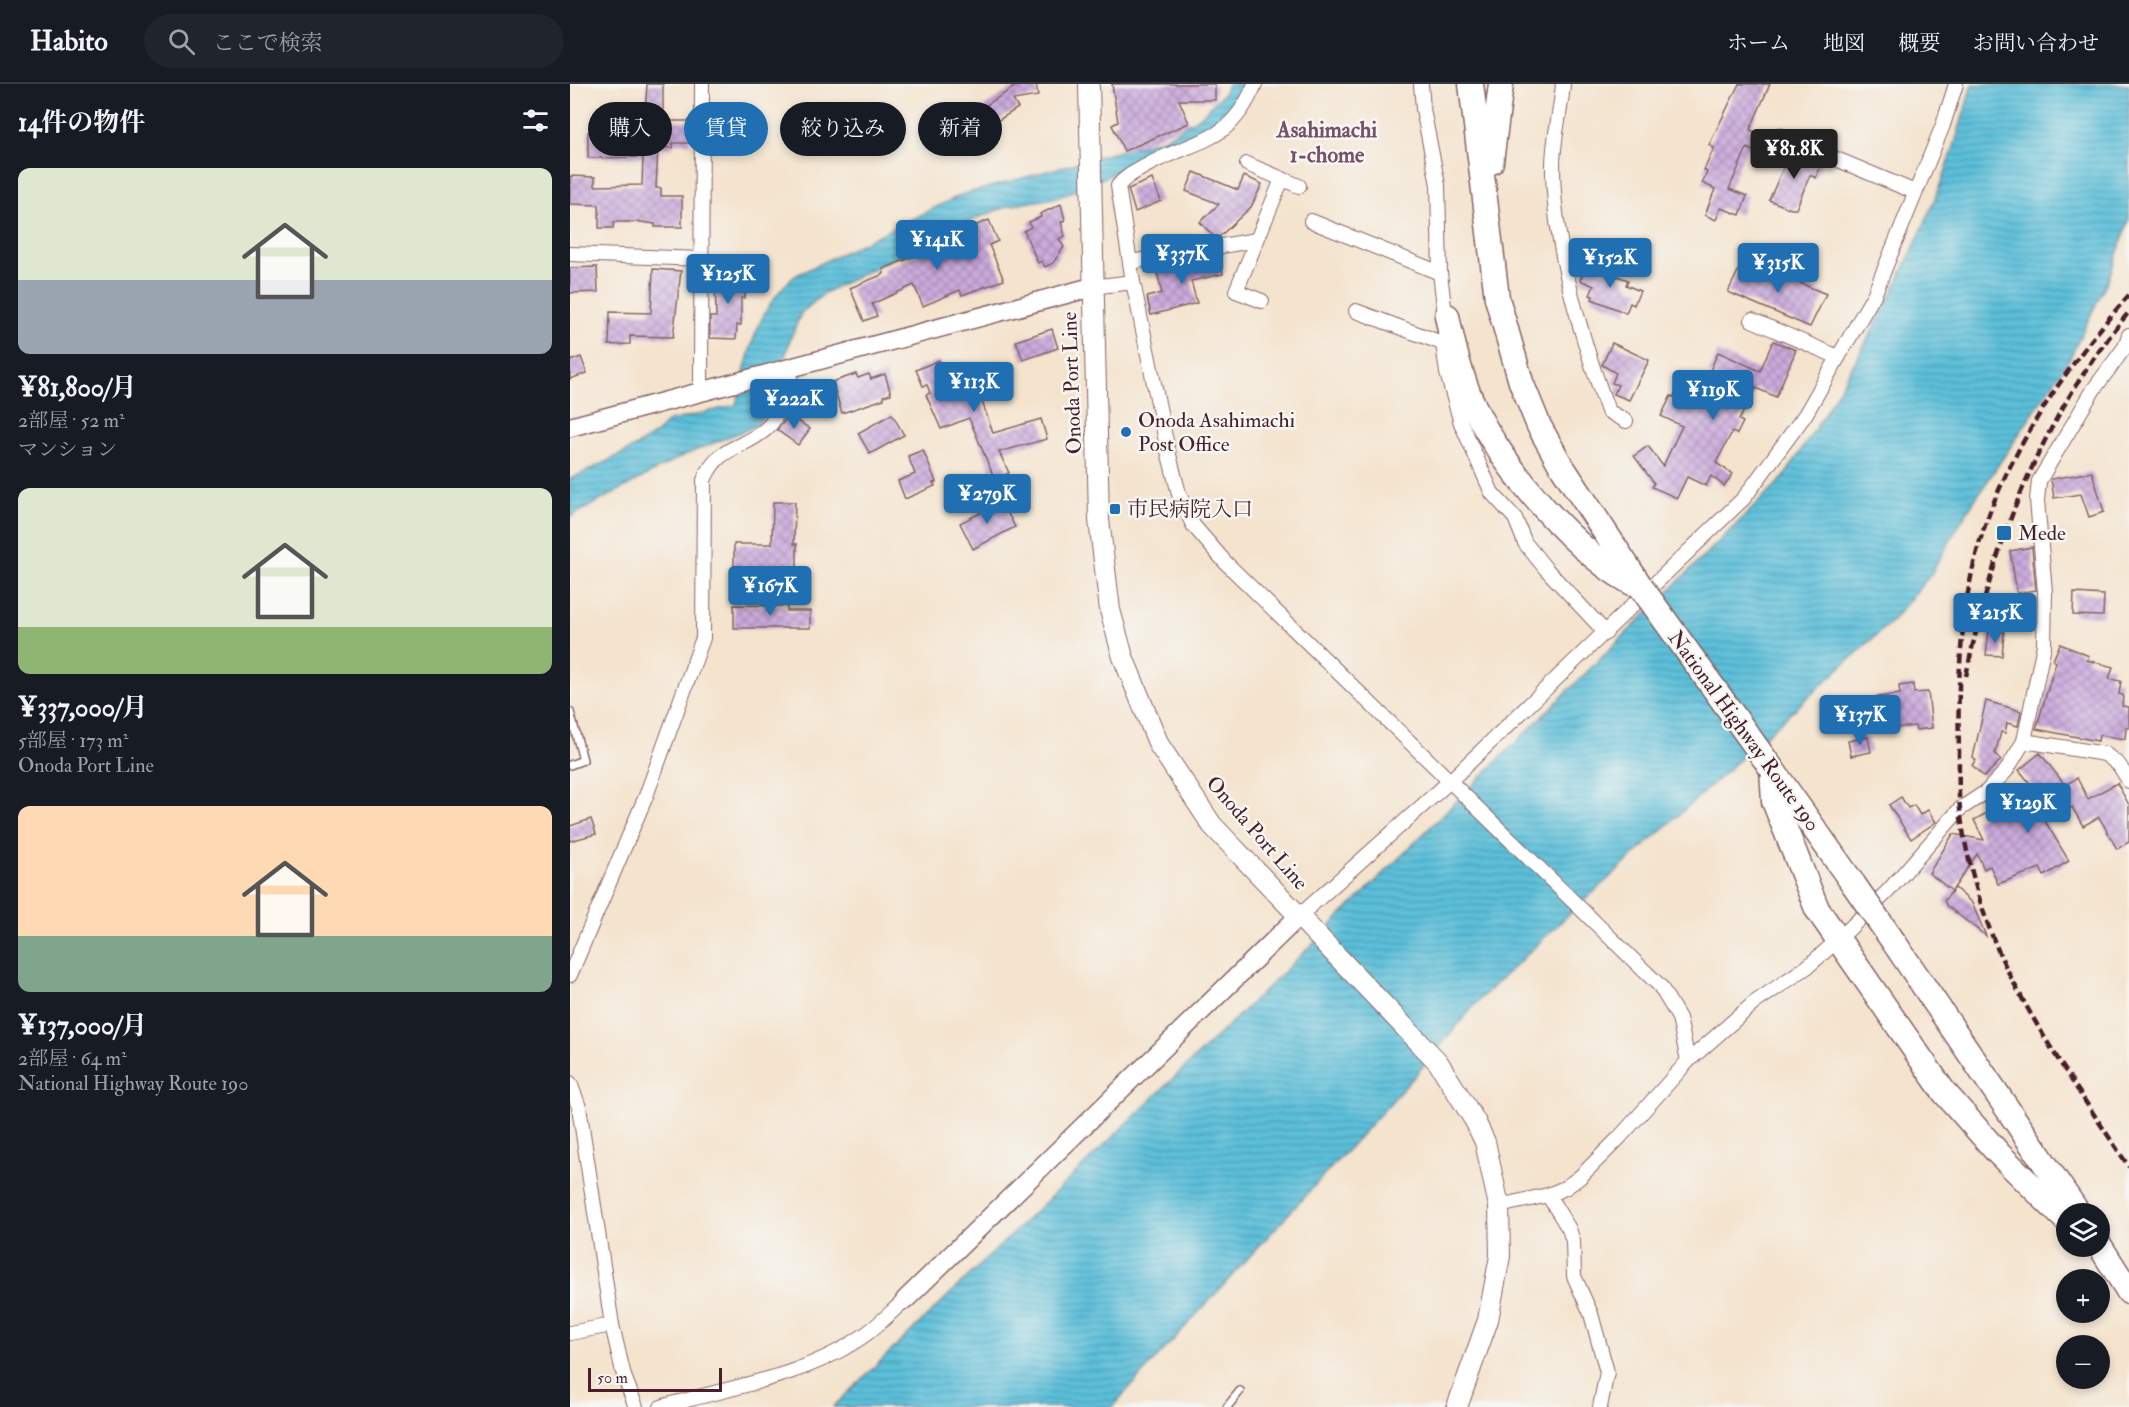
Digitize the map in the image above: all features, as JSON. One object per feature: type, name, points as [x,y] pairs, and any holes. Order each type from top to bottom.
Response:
[{"type":"highway","name":"National Highway Route 190","points":[[1486,214],[1501,84]]},
{"type":"highway","name":"National Highway Route 190","points":[[1472,90],[1491,261],[1502,320],[1521,382],[1539,426],[1559,462],[1641,586],[1854,885],[2072,1203]]},
{"type":"highway","points":[[1447,316],[1456,356],[1473,405],[1507,461],[1563,527],[1617,576],[1641,586]]},
{"type":"highway","points":[[1772,769],[1774,801],[1817,909],[1959,1109],[2029,1185],[2056,1211]]},
{"type":"highway","points":[[2107,1257],[2129,1292]]},
{"type":"main road","name":"Onoda Port Line","points":[[1089,84],[1092,287],[1100,532],[1110,610],[1123,657],[1138,700],[1175,773],[1212,825],[1438,1062],[1475,1121],[1485,1142],[1499,1206],[1500,1256],[1488,1320],[1458,1407]]},
{"type":"street","points":[[701,390],[702,84]]},
{"type":"street","points":[[1255,84],[1241,112],[1227,128],[1208,140],[1155,160],[1125,177],[1118,186],[1133,282],[1179,494],[1193,525],[1225,562],[1660,986],[1679,1018],[1688,1061]]},
{"type":"street","points":[[1421,84],[1423,109],[1438,186],[1440,273],[1447,316],[1442,343],[1447,373],[1461,423],[1492,493],[1515,518],[1525,543],[1606,633]]},
{"type":"street","points":[[1563,84],[1553,164],[1556,208],[1566,266],[1592,368],[1608,411],[1626,421]]},
{"type":"street","points":[[661,1407],[765,1380],[806,1365],[866,1334],[905,1300],[1304,923],[1744,498],[1805,415],[1874,295],[1943,125],[1956,84]]},
{"type":"street","points":[[1779,135],[1915,192]]},
{"type":"street","points":[[1247,164],[1299,186]]},
{"type":"street","points":[[1262,301],[1236,291],[1282,179]]},
{"type":"street","points":[[1311,221],[1440,273]]},
{"type":"street","points":[[1131,262],[1256,240]]},
{"type":"street","points":[[570,254],[701,259]]},
{"type":"street","points":[[570,427],[701,390],[1092,287],[1133,282]]},
{"type":"street","points":[[1356,310],[1442,343]]},
{"type":"street","points":[[1752,320],[1838,357]]},
{"type":"street","points":[[1499,1206],[1548,1195],[1580,1177],[1619,1138],[1688,1061],[1754,1003],[1807,967],[1838,940],[1888,891],[1960,809],[1986,792],[2006,771],[2025,741],[2044,645],[2045,592],[2037,500],[2039,481],[2094,389],[2125,347],[2129,335]]},
{"type":"street","points":[[570,975],[646,796],[704,638],[704,480],[711,463],[723,452],[758,435],[770,426],[788,368]]},
{"type":"street","points":[[2025,741],[2105,754],[2120,765],[2129,781]]},
{"type":"street","points":[[570,1083],[612,1325],[624,1376],[636,1407]]},
{"type":"street","points":[[1548,1195],[1569,1229],[1573,1241],[1574,1276],[1591,1314],[1604,1360],[1606,1372],[1600,1407]]},
{"type":"street","points":[[570,1333],[612,1325]]},
{"type":"lane","points":[[570,712],[583,760],[570,765]]},
{"type":"lane","points":[[1227,1407],[1240,1391]]},
{"type":"water","points":[[1228,84],[1246,84],[1233,113],[1215,130],[1059,197],[1008,206],[962,224],[826,292],[801,313],[790,340],[771,405],[756,426],[682,456],[570,517],[570,479],[637,445],[661,429],[667,422],[736,405],[749,352],[762,319],[781,289],[795,276],[961,195],[1166,138],[1201,116],[1223,94]]},
{"type":"water","points":[[1972,84],[2129,84],[2129,220],[2110,275],[2070,358],[1966,513],[1931,574],[1892,621],[1564,919],[1479,1000],[1412,1079],[1112,1407],[833,1407],[1296,960],[1784,477],[1831,403],[1895,288],[1947,167]]},
{"type":"building","points":[[647,84],[663,84],[663,102],[646,102]]},
{"type":"building","points":[[1019,84],[1036,84],[1038,96],[1013,100],[1018,108],[1002,118],[1002,102],[991,102]]},
{"type":"building","points":[[1112,84],[1215,84],[1215,100],[1179,100],[1189,123],[1124,151],[1112,125],[1118,122]]},
{"type":"building","points":[[1739,84],[1770,84],[1750,130],[1762,135],[1755,152],[1747,148],[1729,189],[1747,196],[1740,215],[1721,208],[1716,220],[1705,215],[1715,189],[1702,183],[1707,172],[1704,170],[1714,148],[1709,145]]},
{"type":"building","points":[[672,121],[684,121],[684,143],[673,143],[673,148]]},
{"type":"building","points":[[1795,151],[1822,163],[1816,178],[1810,175],[1796,209],[1791,209],[1769,200],[1786,162],[1789,164]]},
{"type":"building","points":[[588,156],[658,156],[656,188],[661,188],[661,196],[682,196],[682,227],[655,227],[655,224],[641,222],[614,222],[613,228],[599,228],[599,205],[570,204],[570,176],[595,177],[595,186],[642,185],[643,157],[588,158]]},
{"type":"building","points":[[1194,172],[1238,190],[1244,176],[1262,184],[1251,207],[1219,237],[1215,238],[1200,222],[1219,204],[1186,191]]},
{"type":"building","points":[[1152,179],[1161,201],[1135,212],[1128,189]]},
{"type":"building","points":[[1061,204],[1065,220],[1061,222],[1065,236],[1059,239],[1064,247],[1053,263],[1045,267],[1042,261],[1038,263],[1024,231],[1031,227],[1029,222]]},
{"type":"building","points":[[989,220],[998,241],[989,245],[1004,280],[962,295],[960,290],[923,306],[914,285],[872,304],[877,316],[864,321],[850,288],[884,274],[883,269],[934,248],[933,245],[949,236]]},
{"type":"building","points":[[1220,257],[1223,274],[1191,281],[1197,303],[1151,315],[1147,297],[1162,293],[1157,272]]},
{"type":"building","points":[[1742,263],[1769,276],[1771,271],[1826,294],[1810,327],[1728,292]]},
{"type":"building","points":[[1587,265],[1628,280],[1626,285],[1640,291],[1634,305],[1630,303],[1626,313],[1592,299],[1593,296],[1590,295],[1594,286],[1580,280]]},
{"type":"building","points":[[597,267],[598,292],[570,293],[570,268]]},
{"type":"building","points":[[653,269],[681,271],[673,337],[630,336],[630,344],[609,345],[610,312],[651,313]]},
{"type":"building","points":[[721,273],[746,273],[745,298],[741,298],[741,325],[737,325],[736,339],[710,338],[710,317],[716,317],[715,276],[721,276]]},
{"type":"building","points":[[1052,329],[1058,348],[1023,360],[1016,341]]},
{"type":"building","points":[[1773,341],[1796,350],[1776,397],[1756,388],[1739,420],[1743,422],[1737,434],[1732,432],[1716,463],[1733,474],[1724,486],[1711,476],[1706,486],[1687,477],[1677,498],[1652,487],[1654,483],[1634,456],[1648,446],[1663,466],[1682,426],[1661,416],[1671,396],[1674,397],[1676,392],[1708,408],[1722,379],[1709,373],[1718,352],[1760,371]]},
{"type":"building","points":[[1612,343],[1649,360],[1629,400],[1614,394],[1618,385],[1612,383],[1616,373],[1602,365]]},
{"type":"building","points":[[581,357],[587,373],[570,379],[570,361]]},
{"type":"building","points":[[939,360],[944,372],[969,364],[993,433],[1041,419],[1047,439],[999,452],[1009,473],[995,480],[969,418],[941,429],[926,395],[930,393],[927,385],[923,386],[916,370]]},
{"type":"building","points":[[856,374],[858,378],[869,374],[871,379],[885,374],[891,394],[883,396],[884,399],[842,413],[832,382]]},
{"type":"building","points":[[892,414],[904,435],[870,454],[858,433]]},
{"type":"building","points":[[789,415],[810,429],[798,445],[777,430]]},
{"type":"building","points":[[923,450],[936,482],[933,483],[935,486],[905,499],[898,481],[915,474],[908,456]]},
{"type":"building","points":[[2092,472],[2104,512],[2089,517],[2081,494],[2054,498],[2051,479]]},
{"type":"building","points":[[773,502],[795,502],[794,544],[797,544],[797,575],[734,575],[734,544],[772,544]]},
{"type":"building","points":[[1002,502],[1015,527],[973,549],[960,523]]},
{"type":"building","points":[[2032,547],[2036,590],[2017,593],[2010,551]]},
{"type":"building","points":[[2074,593],[2104,595],[2103,616],[2073,615]]},
{"type":"building","points":[[734,605],[787,606],[787,611],[810,611],[810,628],[734,628]]},
{"type":"building","points":[[1989,631],[2004,632],[2002,656],[1986,655]]},
{"type":"building","points":[[2060,644],[2089,656],[2087,660],[2113,667],[2109,679],[2121,681],[2119,694],[2123,695],[2122,706],[2129,707],[2129,728],[2126,727],[2125,739],[2099,735],[2098,741],[2036,729],[2056,662],[2053,660]]},
{"type":"building","points":[[1913,684],[1914,693],[1928,692],[1932,728],[1916,730],[1915,726],[1875,730],[1871,698],[1900,694],[1899,686]]},
{"type":"building","points":[[1986,701],[2021,711],[2018,726],[2007,723],[2005,733],[2001,732],[1995,754],[2001,760],[1984,777],[1972,765],[1976,760],[1973,757]]},
{"type":"building","points":[[1868,737],[1871,752],[1851,756],[1848,741]]},
{"type":"building","points":[[2040,753],[2065,785],[2077,778],[2088,799],[2117,783],[2129,805],[2129,842],[2117,849],[2099,817],[2083,826],[2072,807],[2045,821],[2069,861],[2044,876],[2040,868],[1998,884],[1990,866],[1984,869],[1977,854],[1952,891],[1929,873],[1953,834],[1984,840],[1974,820],[2001,805],[2004,811],[2039,794],[2019,770]]},
{"type":"building","points":[[1901,797],[1908,808],[1914,805],[1920,815],[1928,810],[1936,822],[1911,839],[1889,805]]},
{"type":"building","points":[[591,819],[596,834],[570,841],[570,826]]},
{"type":"building","points":[[1955,888],[1972,903],[1986,936],[1947,906],[1944,901]]},
{"type":"railway","points":[[2129,295],[2069,369],[2051,396],[2018,451],[1991,509],[1973,567],[1967,598],[1959,690],[1959,795],[1962,827],[1987,923],[2001,957],[2029,1011],[2129,1167]]},
{"type":"railway","points":[[1966,676],[1991,577],[2006,530],[2025,484],[2070,395],[2129,312]]},
{"type":"place","name":"Onoda Asahimachi Post Office","points":[[1126,432]]},
{"type":"place","name":"市民病院入口","points":[[1115,509]]},
{"type":"place","name":"Mede","points":[[2004,533]]},
{"type":"district","name":"Asahimachi 1-chome","points":[[1327,142]]}]
